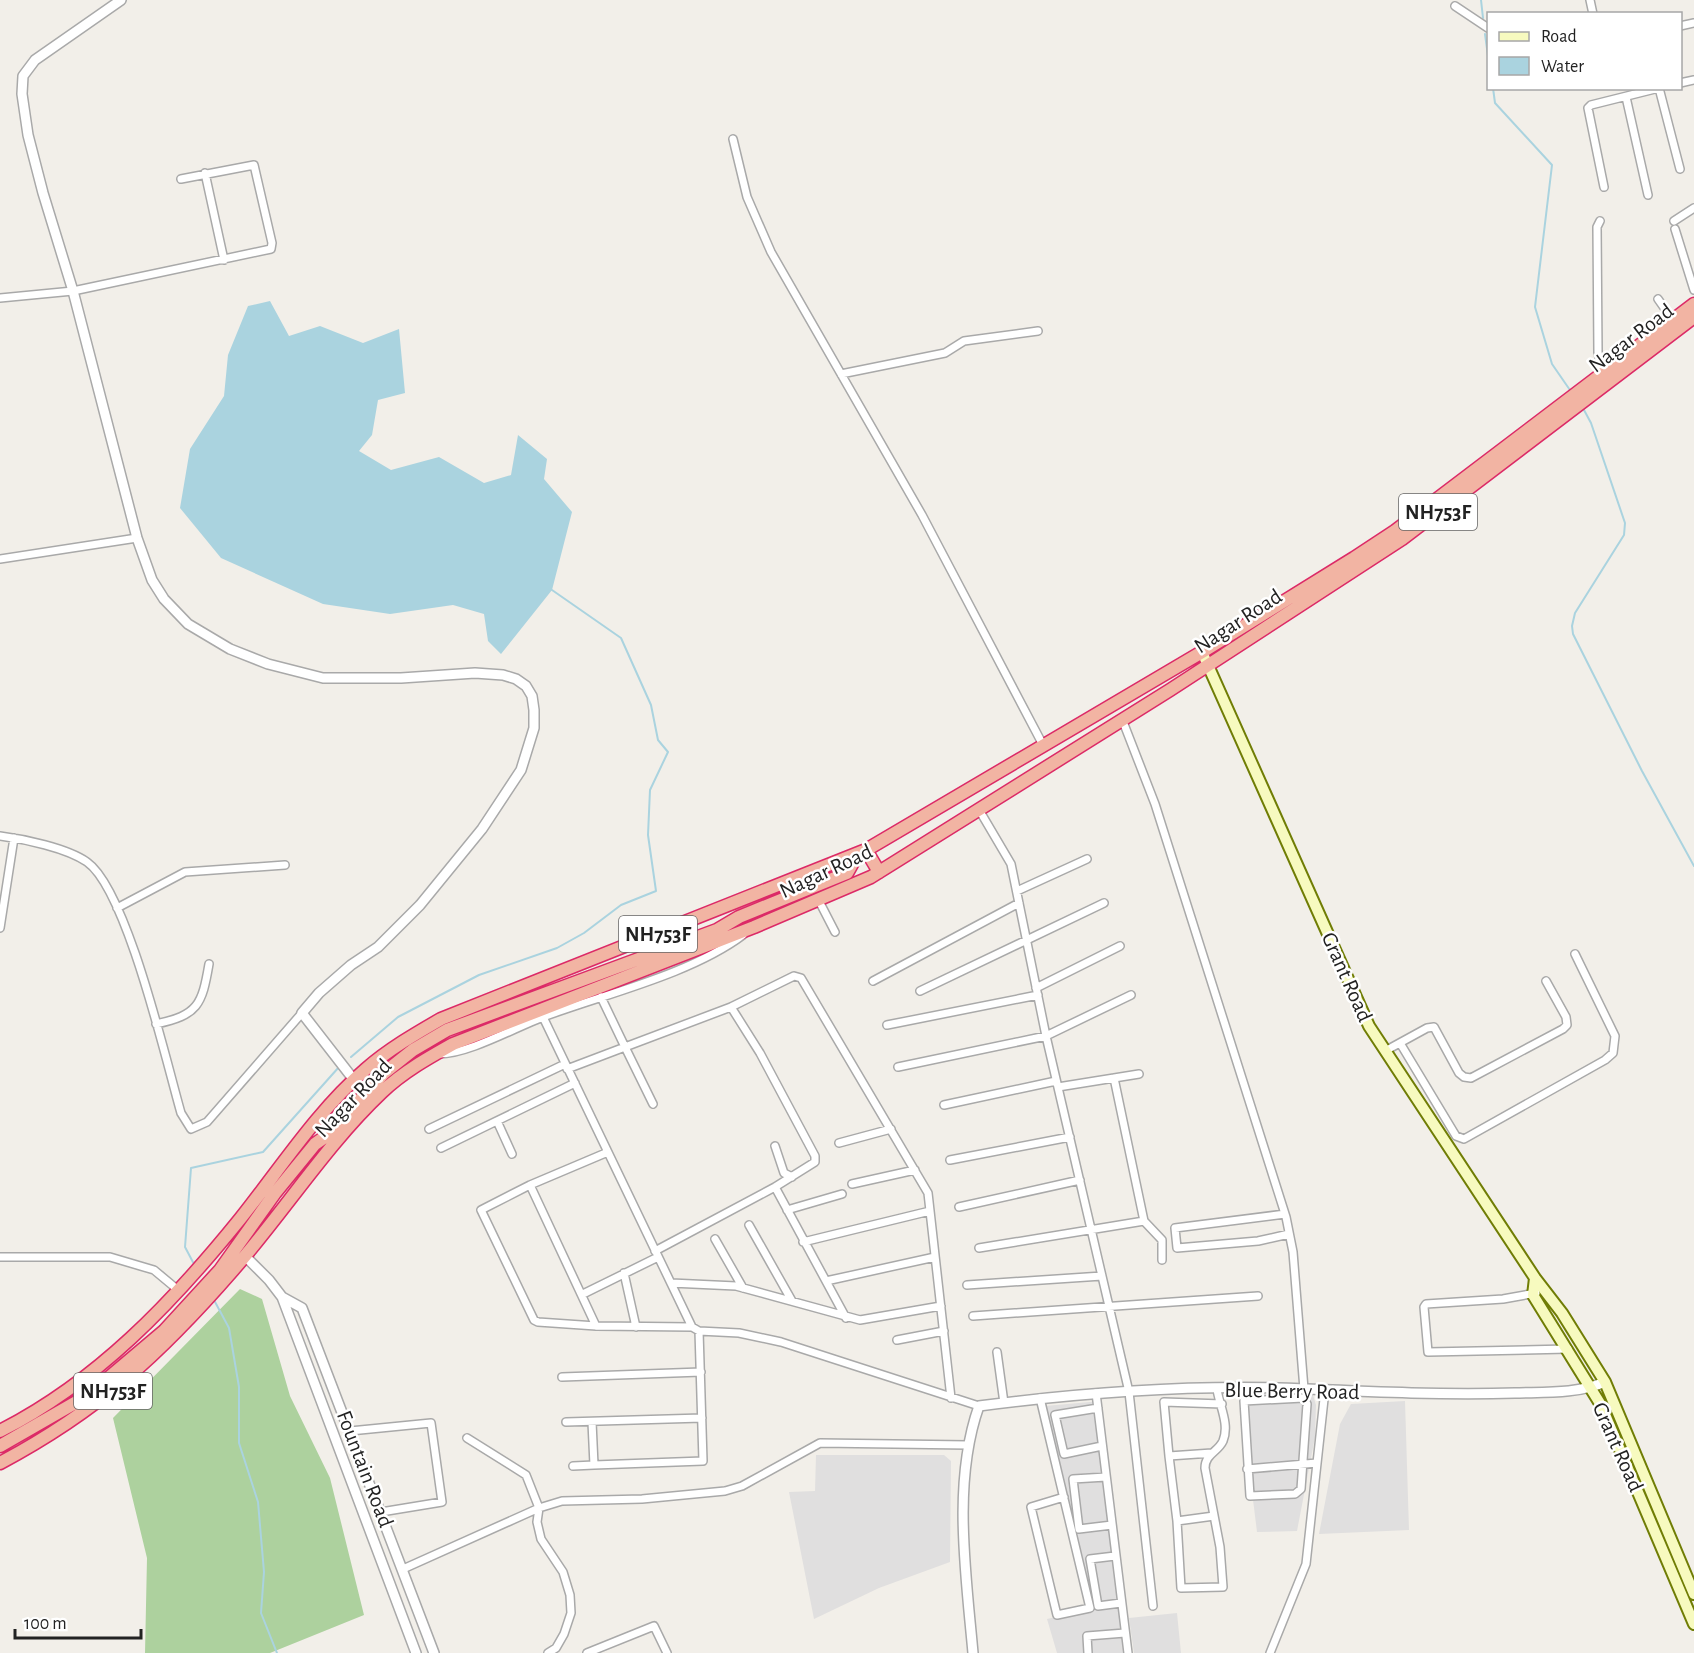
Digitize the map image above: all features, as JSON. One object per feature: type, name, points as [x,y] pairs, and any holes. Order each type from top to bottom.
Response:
[{"type":"highway","name":"Nagar Road","points":[[0,1431],[30,1416],[70,1390],[144,1327],[240,1219],[354,1080],[399,1043],[441,1019],[861,853],[919,821],[1202,652],[1395,531],[1694,304]]},
{"type":"highway","name":"Nagar Road","points":[[239,1252],[355,1120],[383,1091],[414,1066],[492,1028],[754,927],[879,872],[1402,539],[1694,317]]},
{"type":"highway","points":[[0,1446],[58,1414],[112,1377],[209,1290],[239,1252],[274,1193],[315,1144],[329,1134],[384,1073],[413,1050],[447,1030],[717,930],[739,917],[848,873],[861,853],[879,872]]},
{"type":"highway","points":[[239,1252],[240,1219]]},
{"type":"highway","name":"NH753F","points":[[0,1463],[44,1440],[87,1412],[163,1346],[209,1290]]},
{"type":"main road","name":"Grant Road","points":[[1202,652],[1369,1026],[1605,1382],[1694,1594]]},
{"type":"main road","points":[[1533,1295],[1535,1278]]},
{"type":"main road","name":"Grant Road","points":[[1533,1295],[1592,1388],[1694,1624]]},
{"type":"street","points":[[0,836],[71,854],[88,862],[97,872],[131,940],[181,1113],[191,1129],[207,1122],[319,993],[351,965],[378,947],[420,905],[482,829],[523,763],[534,728],[532,696],[526,686],[516,679],[502,675],[475,673],[400,678],[323,678],[297,673],[230,649],[188,624],[164,599],[152,580],[137,538],[74,291],[46,204],[28,135],[22,94],[23,75],[35,60],[122,0]]},
{"type":"street","points":[[1455,6],[1487,27]]},
{"type":"street","points":[[1604,187],[1588,108],[1652,90]]},
{"type":"street","points":[[1660,90],[1680,169]]},
{"type":"street","points":[[1626,97],[1648,195]]},
{"type":"street","points":[[733,139],[753,212],[771,252],[922,515],[1043,745]]},
{"type":"street","points":[[0,298],[74,291],[271,249],[272,243],[254,165],[181,179]]},
{"type":"street","points":[[205,173],[224,260]]},
{"type":"street","points":[[1674,221],[1694,208]]},
{"type":"street","points":[[1600,221],[1597,227],[1598,352],[1602,372]]},
{"type":"street","points":[[1675,230],[1694,290]]},
{"type":"street","points":[[1658,299],[1672,320]]},
{"type":"street","points":[[841,374],[945,353],[964,341],[1038,331]]},
{"type":"street","points":[[0,559],[137,538]]},
{"type":"street","points":[[1122,719],[1155,804],[1285,1214],[1293,1252],[1304,1389]]},
{"type":"street","points":[[978,808],[1011,864],[1046,1036],[1129,1392],[1153,1606]]},
{"type":"street","points":[[0,928],[14,838]]},
{"type":"street","points":[[1017,891],[1087,859]]},
{"type":"street","points":[[117,908],[185,872],[285,865]]},
{"type":"street","points":[[818,899],[835,932]]},
{"type":"street","points":[[873,981],[1019,903]]},
{"type":"street","points":[[920,991],[1104,903]]},
{"type":"street","points":[[435,1054],[456,1054],[543,1017],[711,957],[754,927]]},
{"type":"street","points":[[888,1024],[1037,991],[1120,946]]},
{"type":"street","points":[[1400,1042],[1456,1137],[1464,1139],[1613,1053],[1615,1036],[1575,954]]},
{"type":"street","points":[[156,1024],[182,1018],[191,1012],[205,989],[209,964]]},
{"type":"street","points":[[429,1129],[566,1066],[625,1047],[731,1007],[794,976],[801,978],[928,1193],[951,1398]]},
{"type":"street","points":[[1385,1051],[1426,1028],[1434,1027],[1459,1073],[1471,1078],[1563,1029],[1567,1024],[1566,1017],[1546,981]]},
{"type":"street","points":[[898,1067],[1046,1036],[1131,995]]},
{"type":"street","points":[[601,997],[653,1104]]},
{"type":"street","points":[[583,1293],[624,1273],[813,1164],[815,1156],[760,1053],[731,1007]]},
{"type":"street","points":[[302,1013],[354,1080]]},
{"type":"street","points":[[543,1017],[656,1254],[696,1329],[701,1372],[703,1461],[573,1466]]},
{"type":"street","points":[[944,1105],[1057,1084],[1139,1074]]},
{"type":"street","points":[[1114,1078],[1144,1221],[1162,1240],[1162,1260]]},
{"type":"street","points":[[441,1148],[574,1083]]},
{"type":"street","points":[[497,1121],[512,1154]]},
{"type":"street","points":[[839,1143],[891,1129]]},
{"type":"street","points":[[950,1160],[1070,1137]]},
{"type":"street","points":[[775,1146],[784,1173],[792,1177]]},
{"type":"street","points":[[608,1152],[530,1185],[481,1210],[534,1320],[542,1323],[696,1329],[739,1333],[781,1342],[979,1406],[968,1445],[964,1551],[973,1653]]},
{"type":"street","points":[[852,1184],[915,1170]]},
{"type":"street","points":[[959,1207],[1080,1180]]},
{"type":"street","points":[[530,1185],[583,1293],[596,1326]]},
{"type":"street","points":[[775,1187],[846,1318]]},
{"type":"street","points":[[787,1210],[842,1194]]},
{"type":"street","points":[[804,1242],[930,1211]]},
{"type":"street","points":[[1285,1214],[1175,1227],[1177,1248],[1258,1240],[1289,1234]]},
{"type":"street","points":[[979,1248],[1144,1221]]},
{"type":"street","points":[[749,1225],[792,1301]]},
{"type":"street","points":[[715,1239],[743,1288]]},
{"type":"street","name":"Fountain Road","points":[[239,1252],[269,1280],[282,1297],[416,1653]]},
{"type":"street","points":[[0,1257],[110,1257],[153,1270],[178,1290]]},
{"type":"street","points":[[826,1281],[935,1257]]},
{"type":"street","points":[[624,1273],[636,1327]]},
{"type":"street","points":[[967,1285],[1102,1276]]},
{"type":"street","points":[[671,1283],[743,1288],[846,1318],[866,1320],[941,1306]]},
{"type":"street","points":[[1544,1290],[1533,1295],[1426,1304],[1424,1306],[1428,1352],[1568,1349]]},
{"type":"street","points":[[973,1316],[1258,1296]]},
{"type":"street","name":"Fountain Road","points":[[282,1297],[302,1308],[434,1653]]},
{"type":"street","points":[[897,1340],[944,1331]]},
{"type":"street","points":[[997,1352],[1004,1403]]},
{"type":"street","points":[[562,1377],[701,1372]]},
{"type":"street","name":"Blue Berry Road","points":[[979,1406],[1096,1393],[1304,1389],[1486,1393],[1567,1391],[1592,1388],[1605,1382]]},
{"type":"street","points":[[1220,1389],[1222,1404],[1224,1435],[1222,1443],[1206,1459],[1205,1468],[1223,1587],[1181,1588],[1177,1521],[1168,1456],[1164,1402],[1222,1404]]},
{"type":"street","points":[[1270,1653],[1306,1564],[1325,1390]]},
{"type":"street","points":[[1096,1393],[1128,1653]]},
{"type":"street","points":[[1040,1398],[1064,1497],[1090,1608],[1057,1615],[1031,1507],[1064,1497]]},
{"type":"street","points":[[1248,1399],[1305,1399],[1304,1464],[1301,1489],[1294,1494],[1250,1496],[1244,1402],[1248,1399]]},
{"type":"street","points":[[1098,1408],[1055,1415],[1064,1454],[1102,1446]]},
{"type":"street","points":[[566,1422],[702,1418]]},
{"type":"street","points":[[592,1422],[594,1465]]},
{"type":"street","points":[[350,1431],[431,1423],[442,1502],[381,1512]]},
{"type":"street","points":[[467,1438],[526,1475],[539,1508],[537,1522],[541,1539],[563,1572],[570,1595],[572,1614],[556,1648],[548,1653]]},
{"type":"street","points":[[403,1569],[539,1508],[562,1501],[642,1499],[725,1491],[742,1486],[820,1443],[968,1445]]},
{"type":"street","points":[[1168,1456],[1212,1453]]},
{"type":"street","points":[[1247,1468],[1317,1463]]},
{"type":"street","points":[[1106,1477],[1073,1479],[1079,1529],[1112,1525]]},
{"type":"street","points":[[1177,1521],[1214,1516]]},
{"type":"street","points":[[368,1528],[385,1522]]},
{"type":"street","points":[[1115,1556],[1090,1559],[1098,1606],[1121,1603]]},
{"type":"street","points":[[587,1653],[654,1626],[667,1653]]},
{"type":"street","points":[[1088,1653],[1087,1636],[1125,1633]]},
{"type":"shaded area","points":[[1312,1392],[1316,1405],[1315,1437],[1297,1531],[1257,1532],[1240,1394]]},
{"type":"shaded area","points":[[1101,1401],[1132,1653],[1057,1653],[1047,1619],[1092,1609],[1045,1406]]},
{"type":"shaded area","points":[[1405,1401],[1409,1530],[1319,1534],[1340,1424],[1351,1404]]},
{"type":"shaded area","points":[[816,1455],[944,1455],[951,1461],[950,1562],[879,1588],[814,1619],[789,1492],[815,1491]]},
{"type":"shaded area","points":[[1177,1613],[1181,1653],[1134,1653],[1129,1618]]},
{"type":"green space","points":[[240,1289],[262,1299],[290,1396],[330,1478],[364,1615],[270,1653],[145,1653],[147,1558],[113,1418]]},
{"type":"water","points":[[270,301],[289,336],[320,326],[363,343],[399,329],[405,393],[378,400],[372,435],[359,451],[391,470],[439,457],[484,483],[511,475],[518,435],[547,459],[544,479],[572,512],[552,590],[501,654],[488,641],[484,614],[453,605],[390,614],[323,604],[221,558],[180,508],[190,449],[224,396],[228,355],[248,306]]},
{"type":"waterway","points":[[1481,0],[1483,18]]},
{"type":"waterway","points":[[1485,34],[1487,49]]},
{"type":"waterway","points":[[1493,90],[1495,103],[1552,165],[1535,307],[1552,364],[1572,393]]},
{"type":"waterway","points":[[1584,410],[1591,423],[1625,523],[1624,535],[1575,613],[1573,634],[1642,771],[1694,866]]},
{"type":"waterway","points":[[351,1057],[398,1017],[479,975],[557,948],[584,933],[621,905],[656,891],[648,835],[650,790],[668,752],[658,740],[651,705],[621,638],[552,590]]},
{"type":"waterway","points":[[195,1266],[185,1247],[191,1168],[263,1152],[339,1067]]},
{"type":"waterway","points":[[214,1300],[229,1328],[239,1387],[239,1443],[258,1502],[264,1572],[261,1613],[277,1653]]}]
